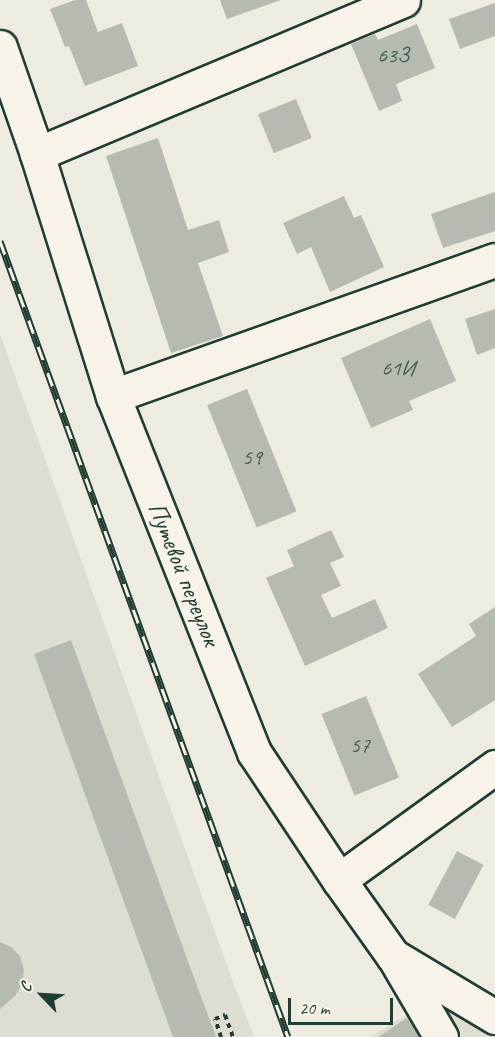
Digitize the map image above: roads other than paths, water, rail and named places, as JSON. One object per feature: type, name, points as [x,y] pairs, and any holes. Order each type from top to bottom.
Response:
[{"type":"street","points":[[38,154],[403,0]]},
{"type":"street","name":"Путевой переулок","points":[[0,47],[38,154],[113,396],[254,752],[339,880],[393,956],[495,1017]]},
{"type":"street","points":[[113,396],[495,260]]},
{"type":"street","points":[[339,880],[495,767]]},
{"type":"street","points":[[393,956],[441,1037]]},
{"type":"railway","points":[[0,241],[288,1037]]}]
